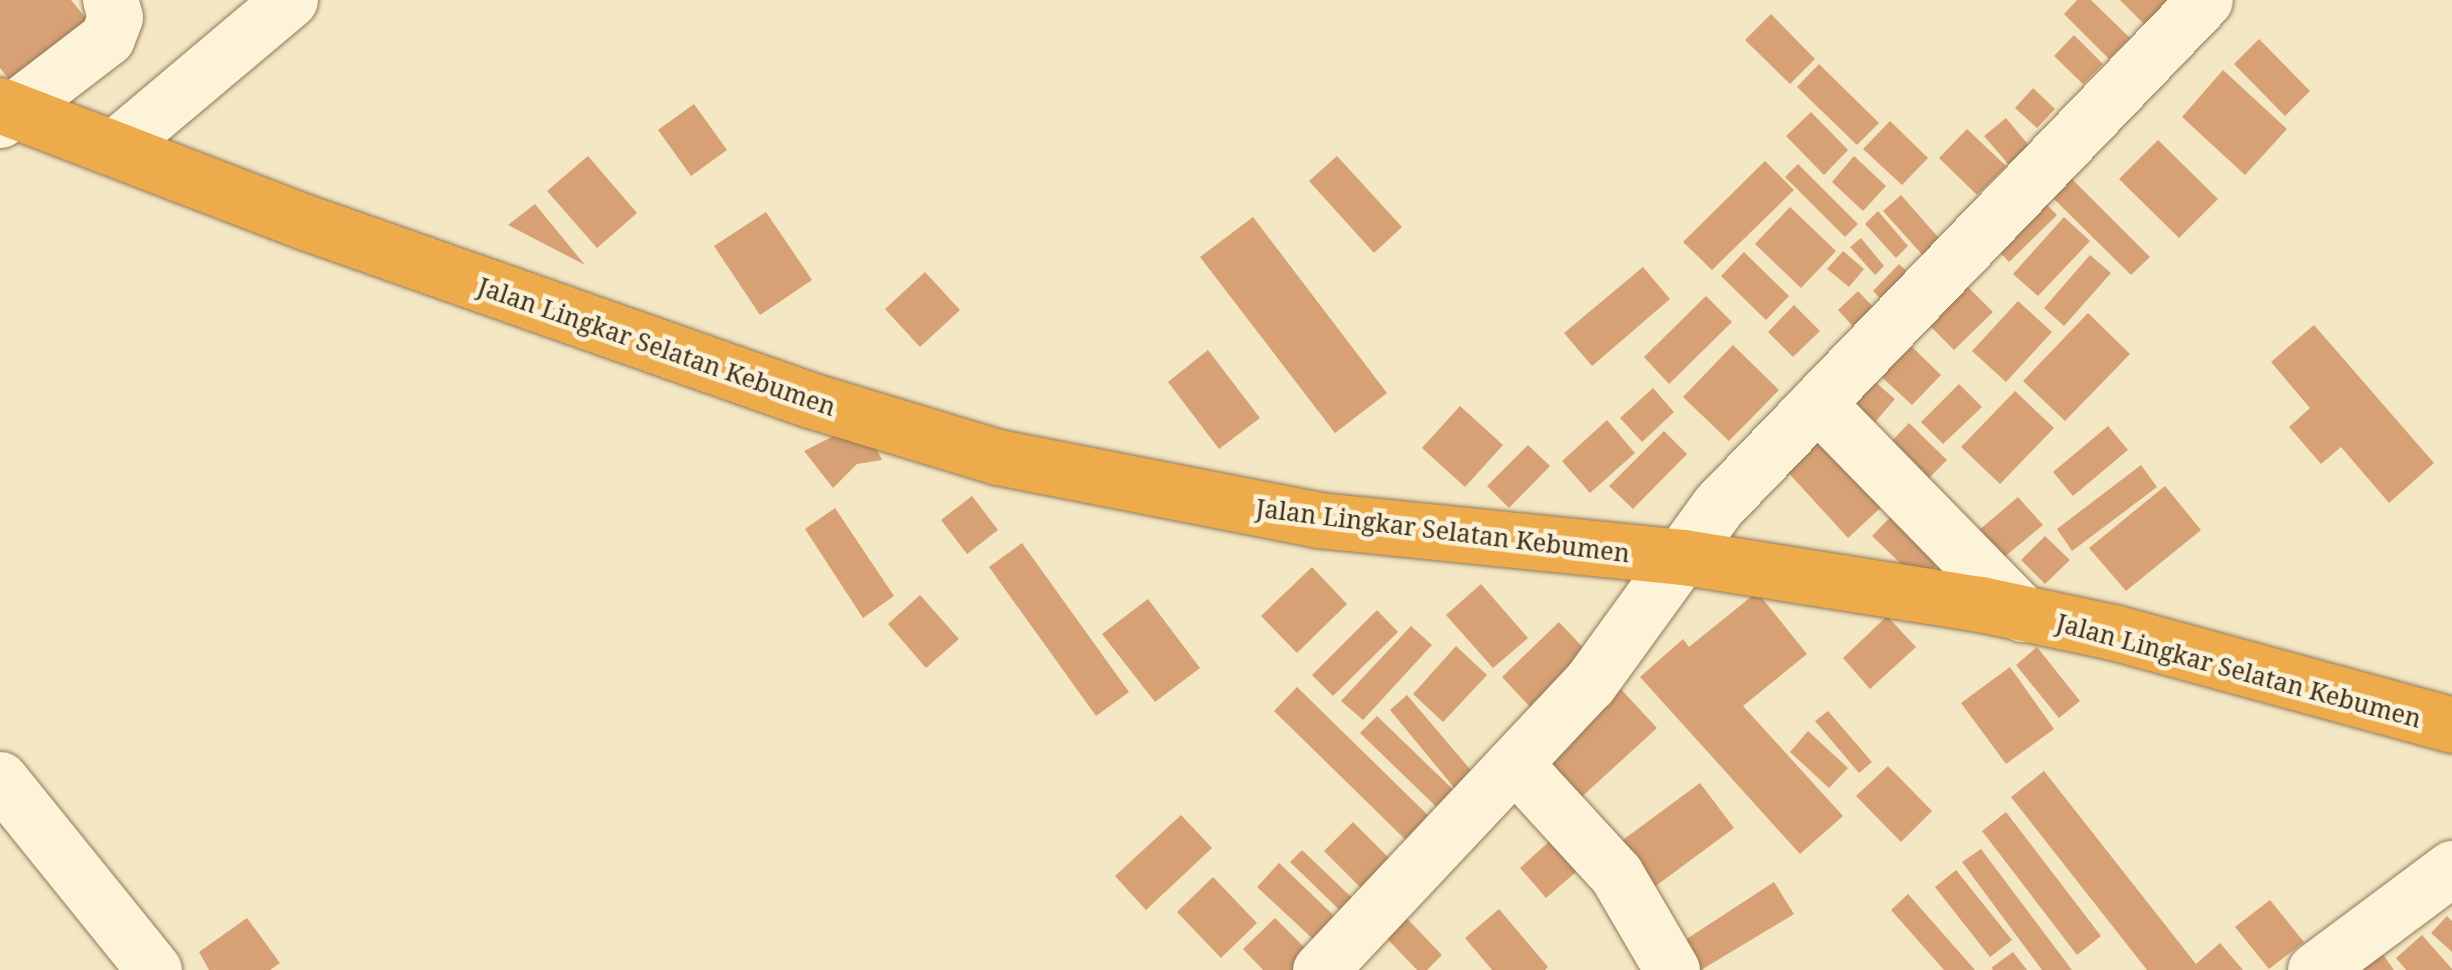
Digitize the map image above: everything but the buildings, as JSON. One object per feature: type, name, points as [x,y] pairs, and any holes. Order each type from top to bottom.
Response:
[{"type":"highway","name":"Jalan Lingkar Selatan Kebumen","points":[[4,111],[810,400],[998,457],[1318,520],[1683,557],[2023,614],[2113,632],[2452,726]]},
{"type":"street","points":[[4,111],[107,38],[115,17],[110,0]]},
{"type":"street","points":[[114,148],[290,0]]},
{"type":"street","points":[[1320,970],[1589,684],[1718,506],[2205,0]]},
{"type":"street","points":[[1817,403],[2023,614]]},
{"type":"street","points":[[1516,765],[1616,874],[1672,970]]},
{"type":"street","points":[[0,780],[154,970]]},
{"type":"street","points":[[2315,970],[2452,868]]}]
